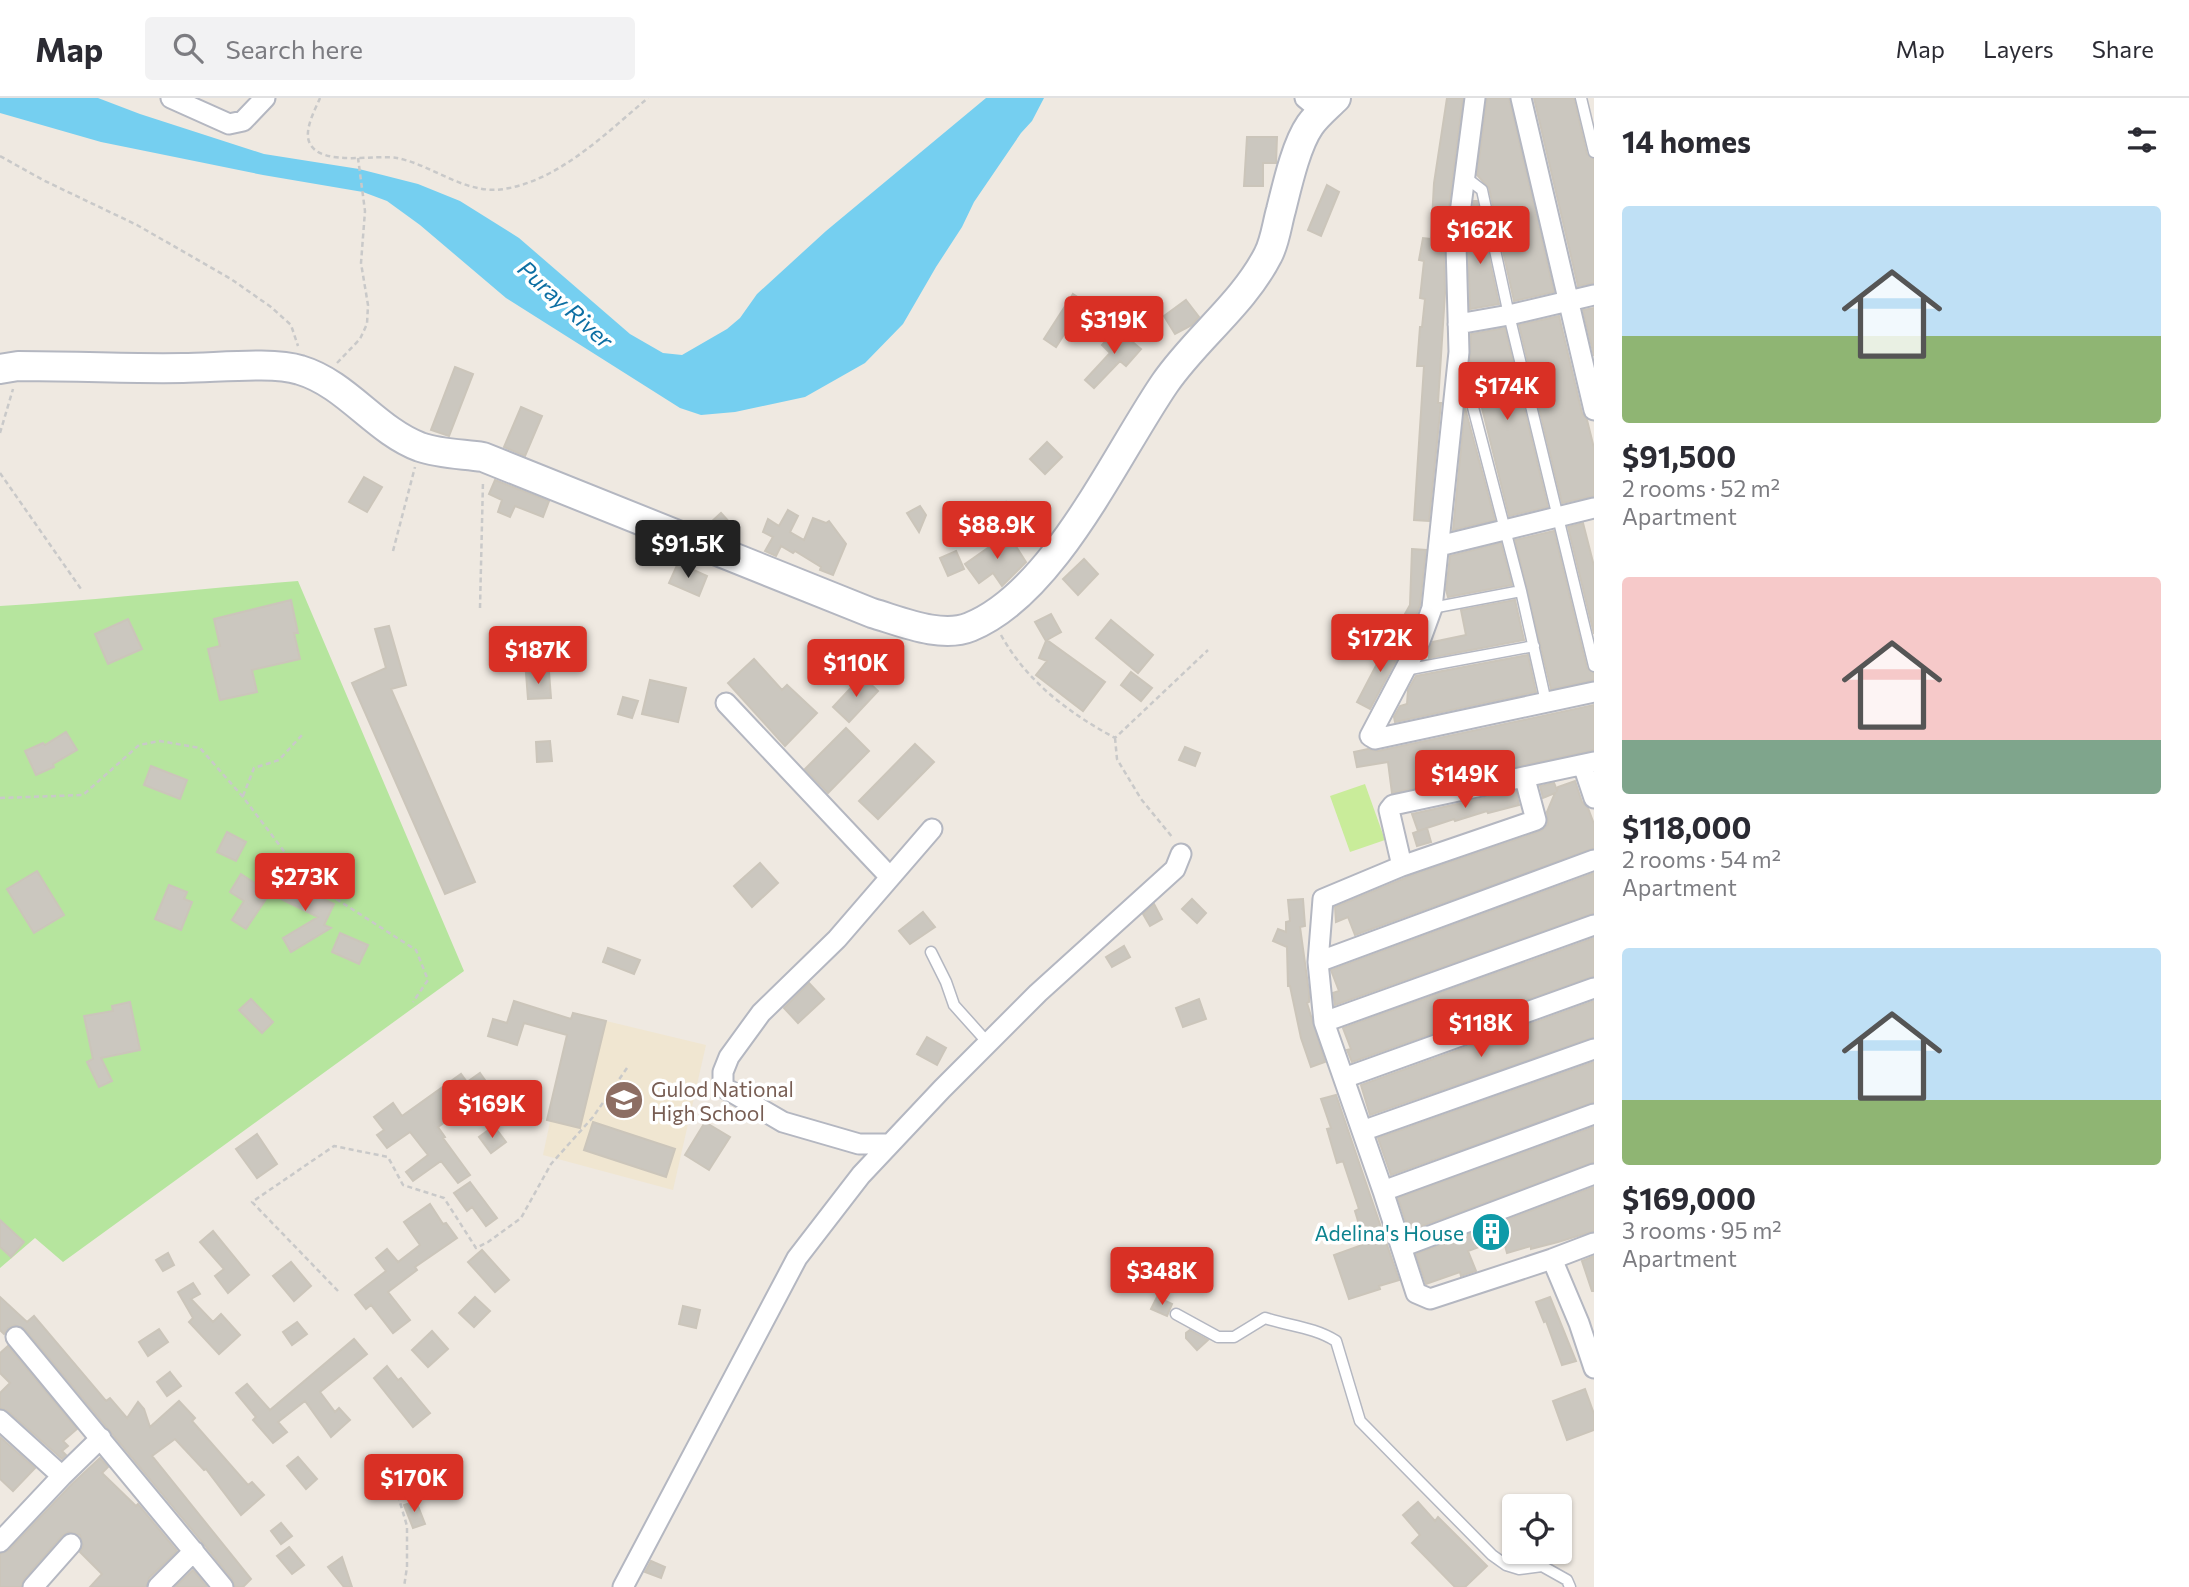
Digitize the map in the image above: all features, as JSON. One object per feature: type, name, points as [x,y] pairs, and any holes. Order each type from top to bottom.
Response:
[{"type":"street","points":[[171,98],[229,124],[243,121],[265,98]]},
{"type":"street","points":[[1475,98],[1456,244],[1459,352],[1432,608],[1420,641],[1370,734],[1373,739],[1594,692]]},
{"type":"street","points":[[1521,98],[1594,410]]},
{"type":"street","points":[[9,368],[162,369],[276,366],[310,373],[344,392],[397,435],[420,447],[483,457],[872,613],[944,631],[967,629],[991,617],[1018,597],[1071,533],[1167,381],[1261,268],[1270,252],[1290,173],[1321,103]]},
{"type":"street","points":[[1458,324],[1594,295]]},
{"type":"street","points":[[1439,546],[1594,508]]},
{"type":"street","points":[[726,703],[890,877]]},
{"type":"street","points":[[1402,866],[1391,806],[1589,764],[1594,798]]},
{"type":"street","points":[[1524,779],[1536,820],[1402,866],[1323,899],[1318,962],[1324,1022],[1416,1293],[1430,1299],[1594,1243]]},
{"type":"street","points":[[890,1144],[859,1144],[783,1122],[723,1087],[723,1072],[729,1057],[761,1013],[836,939],[932,830]]},
{"type":"street","points":[[623,1587],[797,1258],[861,1175],[890,1144],[1038,993],[1175,869],[1181,853]]},
{"type":"street","points":[[1318,962],[1594,860]]},
{"type":"street","points":[[1324,1022],[1594,925]]},
{"type":"street","points":[[1344,1078],[1594,988]]},
{"type":"street","points":[[1363,1131],[1594,1049]]},
{"type":"street","points":[[1383,1191],[1594,1114]]},
{"type":"street","points":[[1401,1247],[1594,1174]]},
{"type":"street","points":[[1552,1259],[1586,1320],[1594,1368]]},
{"type":"street","points":[[16,1337],[223,1587]]},
{"type":"street","points":[[0,1420],[62,1476]]},
{"type":"street","points":[[0,1542],[101,1438]]},
{"type":"street","points":[[33,1587],[71,1544]]},
{"type":"street","points":[[158,1587],[194,1551]]},
{"type":"lane","points":[[1581,98],[1594,152]]},
{"type":"lane","points":[[1464,177],[1482,190],[1509,315],[1594,666]]},
{"type":"lane","points":[[1459,352],[1506,530],[1546,702]]},
{"type":"lane","points":[[1432,608],[1521,591]]},
{"type":"lane","points":[[1405,670],[1534,646]]},
{"type":"lane","points":[[931,952],[954,1005],[988,1043]]},
{"type":"lane","points":[[1176,1314],[1218,1337],[1234,1337],[1265,1318],[1325,1334],[1336,1340],[1360,1420],[1492,1555],[1506,1565],[1518,1569],[1542,1566],[1567,1580],[1570,1587]]},
{"type":"path","points":[[320,98],[308,133],[310,144],[318,152],[334,157],[396,157],[466,185],[502,189],[536,180],[564,164],[648,98]]},
{"type":"path","points":[[0,156],[137,225],[231,279],[271,307],[291,325],[310,373],[360,339],[367,324],[368,305],[361,263],[365,211],[358,158]]},
{"type":"path","points":[[0,433],[8,411],[9,368]]},
{"type":"path","points":[[393,551],[420,447]]},
{"type":"path","points":[[480,608],[483,457]]},
{"type":"path","points":[[0,473],[81,589]]},
{"type":"path","points":[[991,617],[1008,648],[1046,692],[1087,723],[1115,738]]},
{"type":"path","points":[[1115,738],[1208,650]]},
{"type":"path","points":[[243,797],[254,768],[279,760],[303,734]]},
{"type":"path","points":[[1115,738],[1117,759],[1141,799],[1173,838],[1181,853]]},
{"type":"path","points":[[0,798],[83,795],[139,745],[160,741],[200,748],[243,797],[305,879],[416,950],[428,980],[413,1002]]},
{"type":"path","points":[[338,1291],[253,1202],[334,1146],[387,1157],[403,1185],[444,1198],[476,1248],[521,1218],[551,1164],[593,1117],[627,1068]]},
{"type":"path","points":[[393,1479],[407,1526],[404,1587]]},
{"type":"shaded area","name":"Gulod National High School","points":[[573,1013],[706,1045],[673,1190],[543,1155]]},
{"type":"green space","points":[[298,581],[464,971],[63,1262],[35,1238],[0,1268],[0,606]]},
{"type":"green space","points":[[1365,784],[1385,840],[1350,852],[1330,796]]},
{"type":"water","name":"Puray River","points":[[0,98],[98,98],[264,154],[359,169],[418,184],[460,201],[519,238],[630,334],[663,353],[682,355],[727,329],[740,318],[757,294],[826,231],[986,98],[1044,98],[1032,121],[974,202],[962,227],[903,324],[865,363],[805,397],[735,412],[701,415],[680,408],[506,298],[420,225],[387,201],[363,192],[101,142],[0,113]]},
{"type":"building","points":[[1447,98],[1463,98],[1444,243],[1445,293],[1438,403],[1441,403],[1429,521],[1414,520],[1424,366],[1417,366],[1425,299],[1420,298],[1424,261],[1419,260],[1423,238],[1431,239],[1434,183]]},
{"type":"building","points":[[1487,98],[1509,98],[1554,292],[1514,301],[1489,188],[1477,175]]},
{"type":"building","points":[[1534,98],[1574,98],[1587,154],[1594,159],[1594,283],[1578,286]]},
{"type":"building","points":[[1247,137],[1277,137],[1276,163],[1263,163],[1263,186],[1244,186]]},
{"type":"building","points":[[1327,185],[1339,192],[1321,236],[1308,230]]},
{"type":"building","points":[[1474,201],[1477,201],[1499,304],[1470,309],[1468,245]]},
{"type":"building","points":[[1073,294],[1085,302],[1056,347],[1044,339]]},
{"type":"building","points":[[1186,300],[1199,317],[1192,325],[1175,334],[1164,316]]},
{"type":"building","points":[[1594,308],[1594,356],[1583,310]]},
{"type":"building","points":[[1559,316],[1582,413],[1587,420],[1594,448],[1594,496],[1562,503],[1519,325]]},
{"type":"building","points":[[1505,328],[1548,507],[1509,516],[1470,360],[1471,334]]},
{"type":"building","points":[[1117,329],[1141,349],[1126,366],[1120,361],[1094,388],[1085,380],[1110,353],[1102,345]]},
{"type":"building","points":[[455,367],[473,374],[449,436],[431,430]]},
{"type":"building","points":[[521,407],[542,416],[525,456],[504,447]]},
{"type":"building","points":[[1465,408],[1495,520],[1453,530]]},
{"type":"building","points":[[1047,442],[1062,457],[1045,474],[1030,459]]},
{"type":"building","points":[[364,477],[382,487],[367,512],[349,502]]},
{"type":"building","points":[[495,480],[549,501],[543,517],[515,506],[510,517],[498,512],[502,500],[489,494]]},
{"type":"building","points":[[1006,502],[1022,524],[1004,536],[989,514]]},
{"type":"building","points":[[920,506],[926,515],[919,532],[907,513]]},
{"type":"building","points":[[788,510],[798,516],[790,532],[804,540],[813,518],[826,523],[829,521],[846,544],[833,575],[820,570],[821,567],[795,551],[793,553],[781,546],[776,556],[765,551],[773,537],[763,532],[768,519],[779,526]]},
{"type":"building","points":[[721,513],[731,524],[720,534],[708,525]]},
{"type":"building","points":[[1583,523],[1594,566],[1594,634],[1568,527]]},
{"type":"building","points":[[1554,531],[1587,668],[1594,673],[1594,680],[1551,689],[1515,540]]},
{"type":"building","points":[[1008,534],[1026,562],[1002,586],[993,573],[979,583],[965,564]]},
{"type":"building","points":[[1501,543],[1512,585],[1448,597],[1446,590],[1450,556]]},
{"type":"building","points":[[1412,549],[1426,550],[1420,605],[1412,627],[1401,621],[1410,605]]},
{"type":"building","points":[[956,551],[964,569],[948,576],[940,558]]},
{"type":"building","points":[[1084,559],[1098,574],[1078,595],[1063,579]]},
{"type":"building","points":[[678,563],[707,576],[699,596],[669,583]]},
{"type":"building","points":[[291,600],[300,659],[252,670],[257,692],[220,700],[208,649],[220,646],[214,619]]},
{"type":"building","points":[[1515,600],[1524,640],[1429,658],[1428,652],[1433,642],[1466,635],[1461,610]]},
{"type":"building","points":[[1051,614],[1061,632],[1047,640],[1105,682],[1083,711],[1036,675],[1047,661],[1039,658],[1046,641],[1035,622]]},
{"type":"building","points":[[128,619],[142,649],[108,664],[95,634]]},
{"type":"building","points":[[1111,620],[1153,655],[1138,673],[1096,638]]},
{"type":"building","points":[[389,626],[406,685],[391,689],[475,882],[445,894],[352,683],[386,668],[375,629]]},
{"type":"building","points":[[1384,641],[1402,649],[1370,709],[1357,702],[1379,660],[1376,658]]},
{"type":"building","points":[[1528,655],[1536,692],[1395,722],[1394,717],[1400,706],[1407,704],[1408,690],[1416,676]]},
{"type":"building","points":[[754,659],[782,690],[787,685],[817,713],[785,746],[728,683]]},
{"type":"building","points":[[549,672],[551,698],[528,699],[526,673]]},
{"type":"building","points":[[1131,672],[1152,688],[1141,701],[1121,685]]},
{"type":"building","points":[[862,676],[878,691],[849,722],[833,707]]},
{"type":"building","points":[[650,680],[686,688],[678,722],[642,714]]},
{"type":"building","points":[[623,697],[638,701],[632,718],[618,714]]},
{"type":"building","points":[[1594,705],[1594,750],[1392,793],[1388,762],[1357,767],[1354,752],[1368,749],[1378,751]]},
{"type":"building","points":[[846,728],[869,751],[828,793],[805,769]]},
{"type":"building","points":[[66,732],[77,750],[53,764],[54,767],[36,775],[25,751],[43,743],[45,745]]},
{"type":"building","points":[[550,741],[552,761],[537,762],[536,742]]},
{"type":"building","points":[[915,744],[934,762],[878,819],[859,801]]},
{"type":"building","points":[[1185,747],[1200,753],[1195,766],[1179,760]]},
{"type":"building","points":[[151,766],[187,780],[180,799],[144,785]]},
{"type":"building","points":[[1575,781],[1594,824],[1594,848],[1355,935],[1348,917],[1336,922],[1335,907],[1410,876],[1541,831],[1548,824],[1547,812],[1555,793],[1543,798],[1540,786],[1554,783],[1557,790],[1558,787]]},
{"type":"building","points":[[1516,791],[1519,805],[1455,821],[1454,819],[1418,831],[1412,814]]},
{"type":"building","points":[[1427,828],[1431,842],[1417,846],[1413,833]]},
{"type":"building","points":[[227,832],[246,842],[236,861],[217,852]]},
{"type":"building","points":[[760,863],[778,883],[752,907],[734,886]]},
{"type":"building","points":[[37,871],[64,915],[34,933],[7,889]]},
{"type":"building","points":[[1594,873],[1594,913],[1335,1005],[1333,993],[1339,991],[1331,970]]},
{"type":"building","points":[[241,874],[270,893],[246,929],[232,920],[244,901],[230,892]]},
{"type":"building","points":[[281,879],[334,904],[324,925],[331,928],[291,952],[283,938],[318,917],[273,895]]},
{"type":"building","points":[[169,885],[187,892],[184,899],[192,902],[181,930],[155,919]]},
{"type":"building","points":[[1192,899],[1206,913],[1197,923],[1182,909]]},
{"type":"building","points":[[1303,899],[1305,926],[1300,927],[1309,992],[1307,1003],[1325,1062],[1311,1067],[1288,986],[1287,947],[1273,941],[1278,929],[1286,932],[1286,922],[1290,921],[1288,900]]},
{"type":"building","points":[[1154,904],[1162,919],[1150,926],[1143,914]]},
{"type":"building","points":[[923,912],[935,927],[910,944],[899,931]]},
{"type":"building","points":[[340,933],[368,945],[359,964],[332,952]]},
{"type":"building","points":[[1594,938],[1594,976],[1352,1062],[1347,1050],[1351,1049],[1343,1028]]},
{"type":"building","points":[[1124,946],[1130,957],[1112,967],[1106,957]]},
{"type":"building","points":[[608,948],[640,960],[634,974],[603,962]]},
{"type":"building","points":[[809,983],[824,999],[798,1023],[784,1008]]},
{"type":"building","points":[[251,999],[273,1022],[262,1033],[239,1010]]},
{"type":"building","points":[[1199,999],[1206,1019],[1183,1027],[1176,1008]]},
{"type":"building","points":[[514,1001],[571,1019],[573,1013],[606,1021],[580,1128],[547,1120],[567,1035],[524,1023],[517,1045],[488,1036],[493,1019],[507,1023]]},
{"type":"building","points":[[1594,1001],[1594,1037],[1370,1115],[1361,1085]]},
{"type":"building","points":[[130,1002],[140,1050],[101,1058],[112,1081],[99,1087],[87,1062],[93,1059],[84,1016],[113,1011],[112,1006]]},
{"type":"building","points":[[927,1037],[946,1048],[937,1065],[917,1054]]},
{"type":"building","points":[[1594,1062],[1594,1102],[1391,1175],[1378,1138]]},
{"type":"building","points":[[480,1073],[492,1090],[481,1097],[478,1093],[459,1107],[461,1111],[438,1127],[470,1175],[458,1183],[441,1161],[413,1181],[406,1172],[428,1155],[410,1132],[387,1148],[377,1135],[384,1130],[374,1117],[393,1103],[402,1116],[461,1074],[467,1082]]},
{"type":"building","points":[[1336,1095],[1399,1280],[1349,1299],[1334,1255],[1365,1244],[1355,1211],[1359,1209],[1343,1161],[1337,1163],[1327,1129],[1331,1128],[1321,1099]]},
{"type":"building","points":[[593,1122],[675,1149],[666,1177],[584,1150]]},
{"type":"building","points":[[705,1122],[730,1137],[709,1170],[685,1155]]},
{"type":"building","points":[[494,1126],[506,1142],[491,1153],[479,1137]]},
{"type":"building","points":[[1594,1127],[1594,1162],[1409,1231],[1398,1198]]},
{"type":"building","points":[[257,1134],[277,1164],[257,1178],[236,1149]]},
{"type":"building","points":[[470,1182],[497,1218],[486,1226],[472,1207],[467,1211],[454,1193]]},
{"type":"building","points":[[1594,1187],[1594,1231],[1507,1253],[1503,1238],[1468,1251],[1476,1271],[1461,1276],[1460,1272],[1426,1284],[1416,1254]]},
{"type":"building","points":[[430,1204],[443,1224],[446,1223],[457,1238],[415,1267],[417,1270],[388,1292],[410,1320],[393,1333],[371,1305],[366,1309],[355,1295],[386,1271],[376,1258],[387,1249],[398,1262],[420,1245],[404,1222]]},
{"type":"building","points":[[0,1220],[24,1242],[11,1257],[0,1247]]},
{"type":"building","points":[[213,1231],[249,1275],[228,1293],[215,1276],[224,1269],[200,1242]]},
{"type":"building","points":[[482,1250],[509,1280],[495,1292],[468,1262]]},
{"type":"building","points":[[168,1253],[174,1265],[163,1271],[156,1260]]},
{"type":"building","points":[[1594,1256],[1594,1291],[1592,1291],[1582,1261]]},
{"type":"building","points":[[291,1262],[311,1286],[294,1301],[273,1276]]},
{"type":"building","points":[[193,1283],[200,1294],[191,1299],[213,1322],[221,1314],[240,1335],[219,1354],[189,1322],[193,1318],[178,1292]]},
{"type":"building","points":[[0,1297],[27,1322],[34,1316],[106,1401],[110,1398],[127,1418],[138,1402],[144,1409],[150,1427],[179,1401],[195,1418],[192,1421],[248,1485],[252,1482],[264,1495],[241,1515],[206,1469],[204,1470],[175,1439],[152,1456],[251,1579],[243,1587],[235,1587],[232,1579],[203,1543],[25,1329],[15,1325],[8,1328],[4,1334],[0,1330]]},
{"type":"building","points":[[475,1297],[490,1311],[474,1327],[459,1313]]},
{"type":"building","points":[[1157,1297],[1172,1304],[1167,1316],[1151,1309]]},
{"type":"building","points":[[1550,1297],[1576,1361],[1562,1365],[1546,1321],[1544,1322],[1536,1302]]},
{"type":"building","points":[[683,1306],[700,1310],[696,1328],[679,1324]]},
{"type":"building","points":[[297,1322],[307,1334],[292,1345],[283,1332]]},
{"type":"building","points":[[159,1329],[168,1342],[148,1356],[139,1342]]},
{"type":"building","points":[[1190,1330],[1208,1340],[1197,1350],[1186,1338],[1186,1333]]},
{"type":"building","points":[[432,1331],[448,1349],[428,1367],[412,1350]]},
{"type":"building","points":[[354,1339],[367,1354],[320,1392],[335,1412],[339,1408],[350,1420],[331,1437],[305,1401],[278,1422],[287,1432],[273,1443],[253,1420],[256,1417],[236,1393],[247,1384],[270,1410]]},
{"type":"building","points":[[8,1346],[77,1429],[63,1441],[68,1446],[62,1451],[66,1455],[62,1459],[8,1411],[0,1408],[0,1393],[10,1383],[0,1373],[0,1353]]},
{"type":"building","points":[[387,1366],[398,1380],[401,1378],[430,1413],[413,1427],[374,1378]]},
{"type":"building","points":[[170,1372],[181,1386],[167,1396],[157,1382]]},
{"type":"building","points":[[1585,1389],[1594,1414],[1594,1430],[1567,1440],[1553,1401]]},
{"type":"building","points":[[0,1437],[35,1468],[13,1491],[0,1479]]},
{"type":"building","points":[[298,1457],[317,1479],[306,1489],[287,1466]]},
{"type":"building","points":[[100,1458],[108,1467],[102,1473],[136,1506],[138,1504],[177,1551],[149,1578],[146,1587],[90,1587],[102,1574],[80,1552],[83,1546],[80,1535],[68,1532],[24,1579],[21,1587],[0,1587],[0,1554],[9,1550]]},
{"type":"building","points":[[416,1501],[425,1524],[413,1528],[404,1505]]},
{"type":"building","points":[[1418,1502],[1435,1521],[1438,1517],[1487,1566],[1465,1587],[1455,1587],[1412,1543],[1420,1535],[1403,1515]]},
{"type":"building","points":[[281,1523],[292,1536],[281,1544],[271,1531]]},
{"type":"building","points":[[289,1547],[304,1565],[292,1574],[277,1556]]},
{"type":"building","points":[[342,1557],[352,1587],[344,1587],[328,1567]]},
{"type":"building","points":[[651,1561],[665,1567],[661,1578],[645,1572]]},
{"type":"building","points":[[193,1570],[207,1587],[175,1587]]},
{"type":"place","name":"Gulod National High School","points":[[624,1100]]},
{"type":"place","name":"Adelina's House","points":[[1491,1232]]}]
